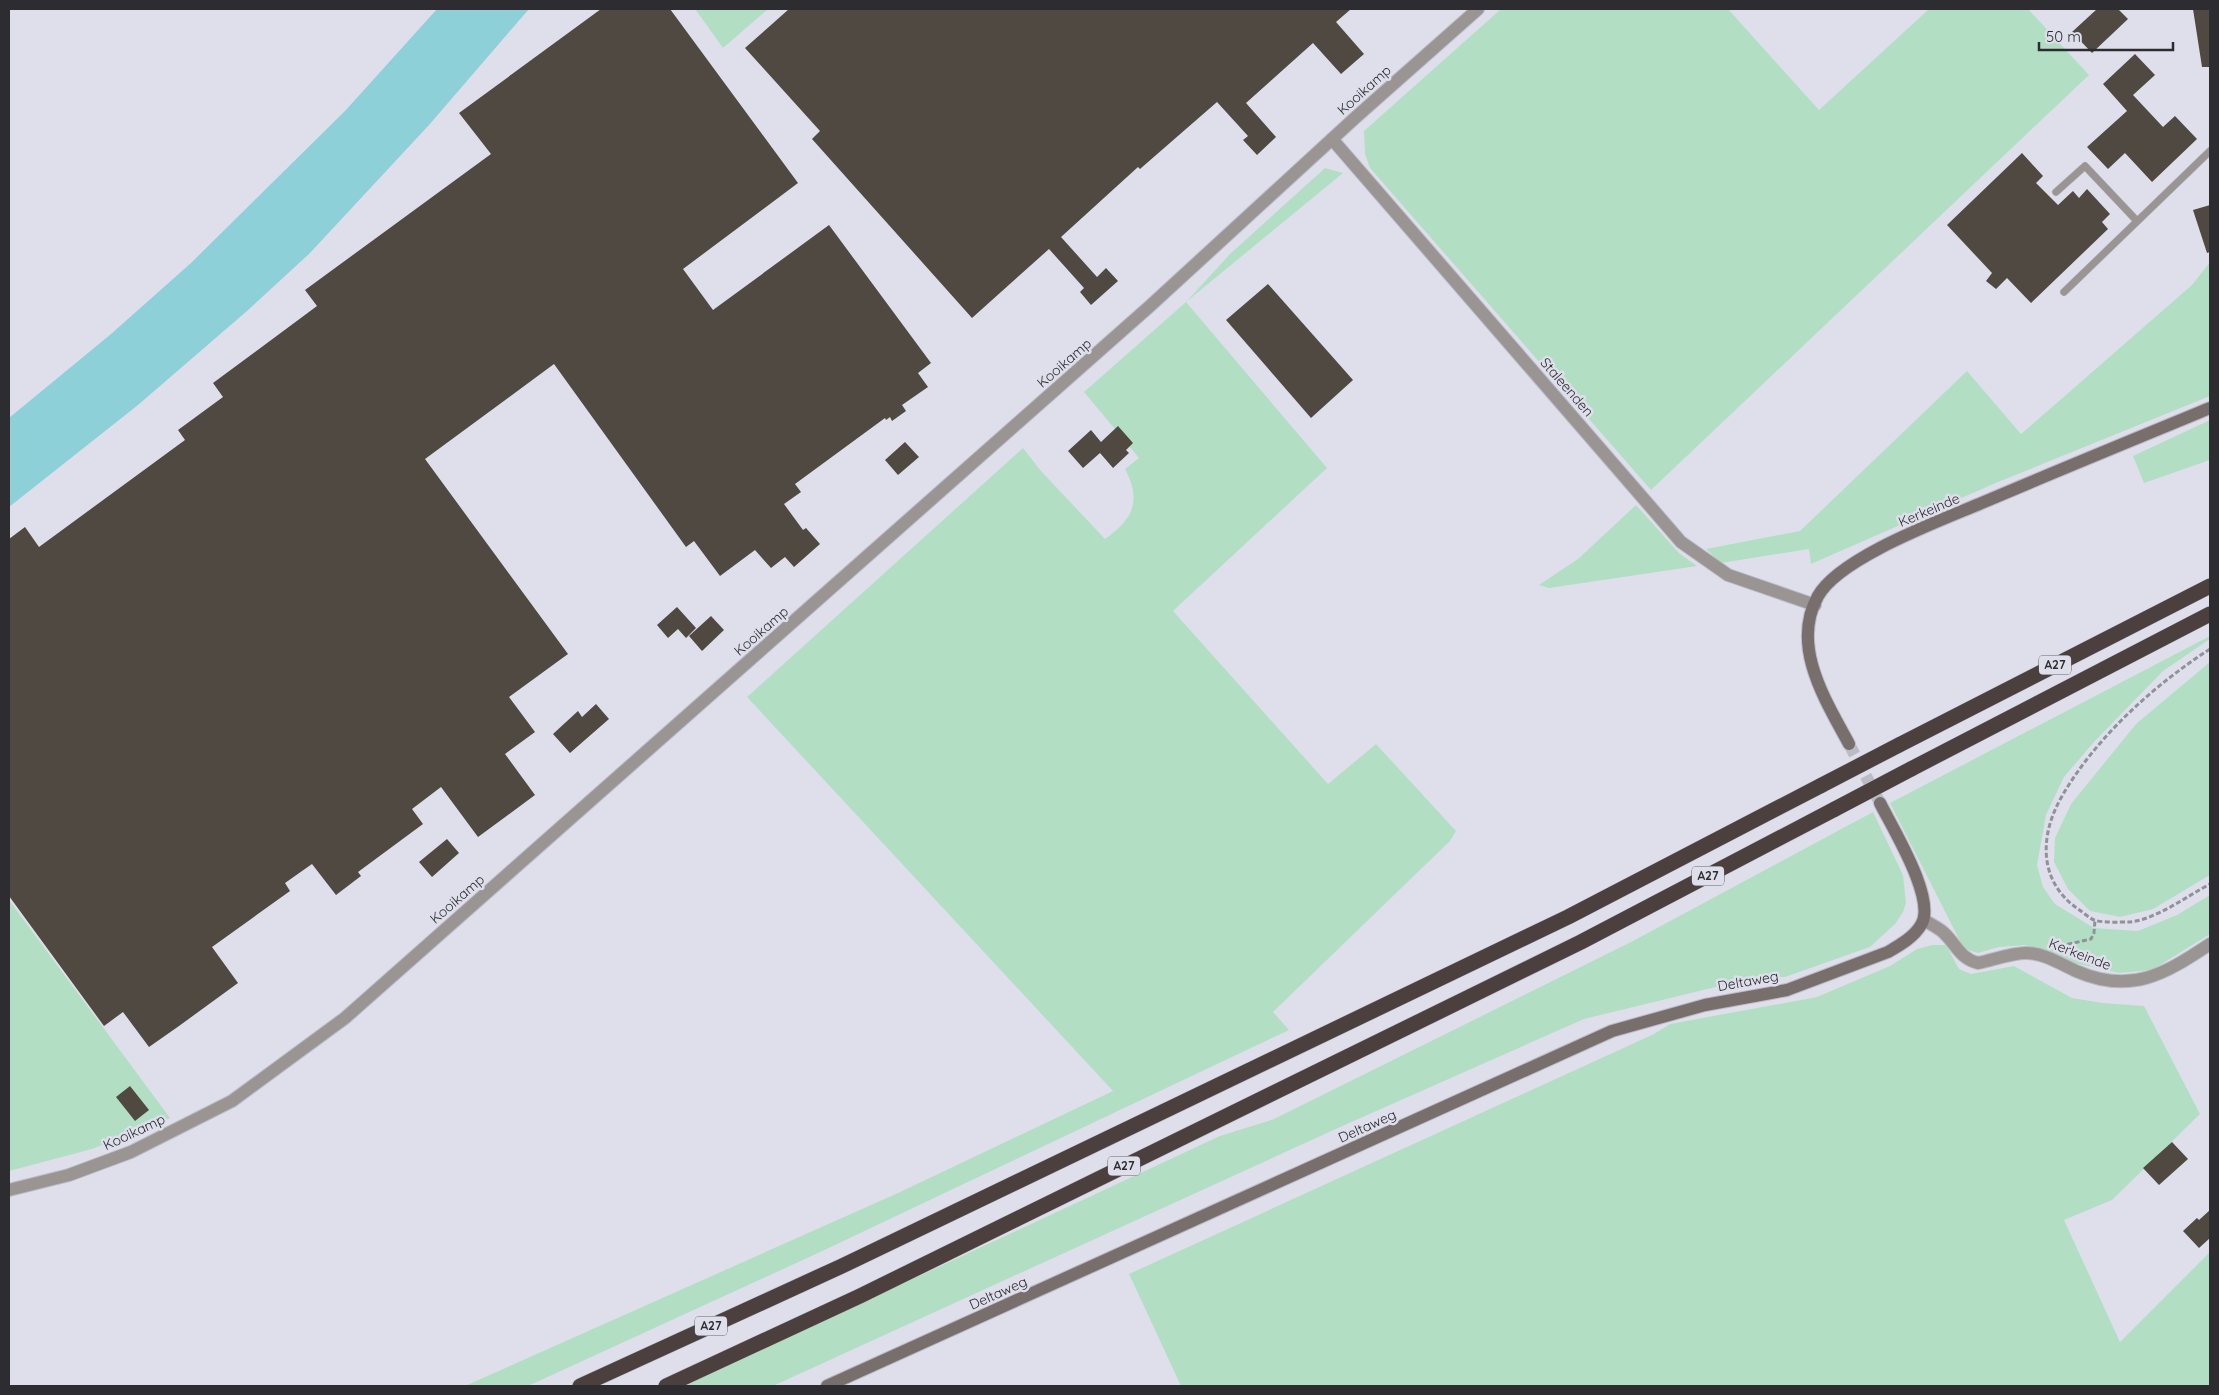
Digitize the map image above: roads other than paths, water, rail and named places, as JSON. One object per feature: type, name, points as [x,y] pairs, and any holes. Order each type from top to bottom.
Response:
[{"type":"highway","name":"A27","points":[[580,1386],[851,1262],[1559,921],[2210,586]]},
{"type":"highway","name":"A27","points":[[666,1386],[860,1296],[1581,942],[2210,614]]},
{"type":"street","name":"Kooikamp","points":[[9,1190],[69,1175],[131,1152],[232,1101],[345,1018],[1150,306],[1332,139],[1478,9]]},
{"type":"street","name":"Staleenden","points":[[1332,139],[1681,542],[1728,575],[1815,605]]},
{"type":"street","name":"Kerkeinde","points":[[1849,744],[1819,688],[1811,663],[1808,625],[1818,595],[1840,572],[1883,546],[2060,469],[2210,408]]},
{"type":"street","points":[[1880,803],[1922,888],[1925,904],[1924,920]]},
{"type":"street","name":"Kerkeinde","points":[[1924,920],[1944,934],[1962,956],[1971,961],[1978,963],[2026,953],[2040,954],[2087,976],[2112,982],[2147,980],[2165,972],[2210,944]]},
{"type":"street","name":"Deltaweg","points":[[827,1386],[1612,1031],[1705,1004],[1787,990],[1888,952],[1903,943],[1917,931],[1924,920]]},
{"type":"lane","points":[[2064,292],[2210,151]]},
{"type":"lane","points":[[2056,192],[2085,166],[2137,221]]},
{"type":"water","points":[[437,9],[529,9],[429,125],[309,254],[247,311],[138,405],[9,507],[9,418],[111,334],[191,263],[345,111]]},
{"type":"tunnel","points":[[1849,744],[1880,803]]}]
